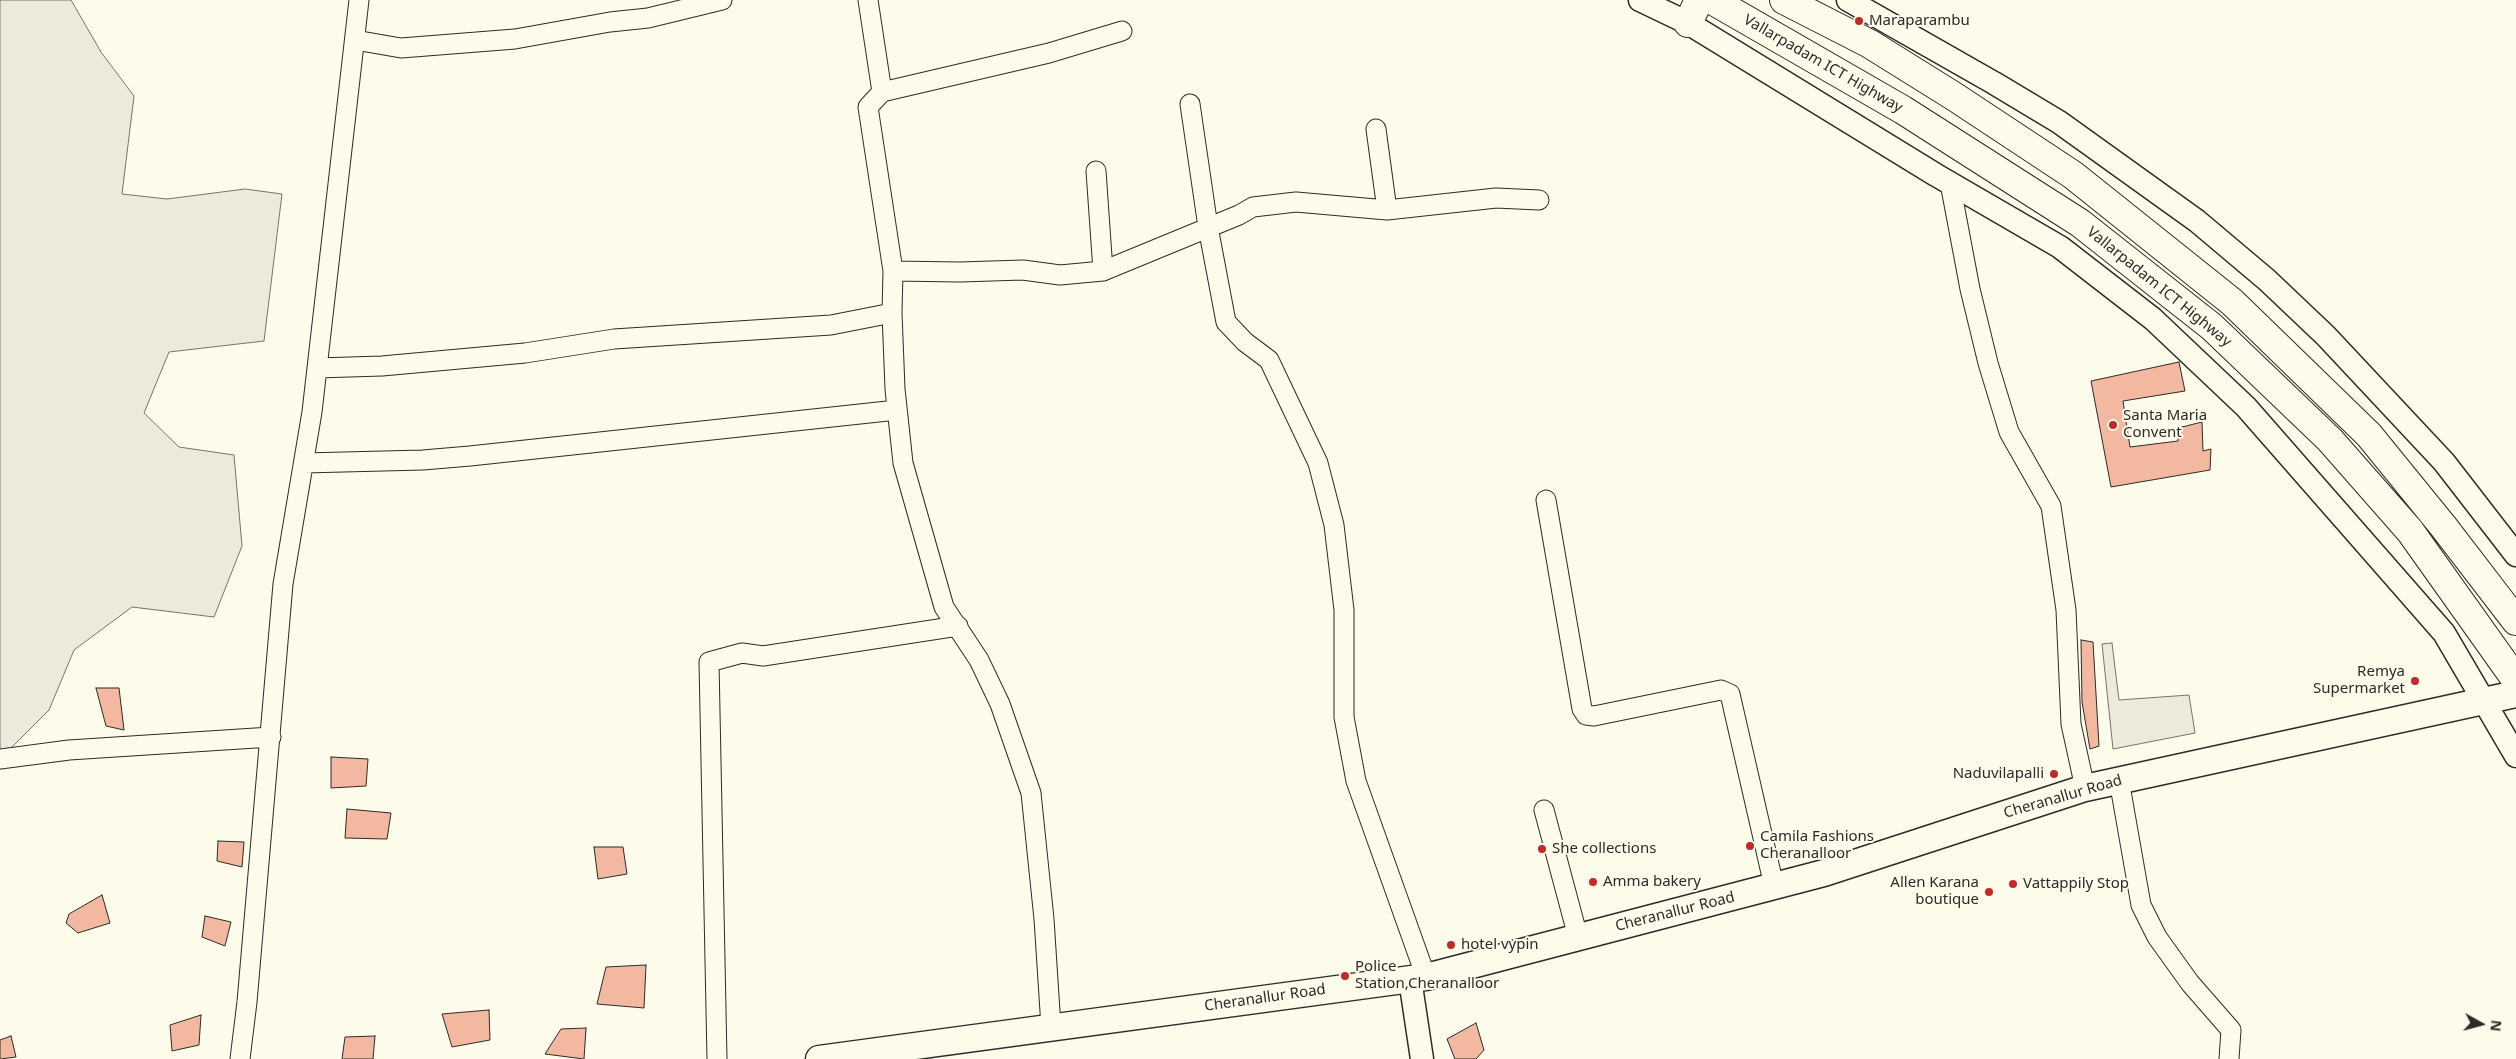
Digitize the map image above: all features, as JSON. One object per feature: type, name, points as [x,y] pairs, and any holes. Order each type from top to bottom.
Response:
[{"type":"highway","name":"Vallarpadam ICT Highway","points":[[1712,0],[1841,72],[2080,223],[2212,327],[2330,440],[2410,531],[2516,680]]},
{"type":"highway","points":[[1784,0],[1870,44],[2073,175],[2232,302],[2369,435],[2443,526],[2516,621]]},
{"type":"highway","points":[[1903,110],[1921,76]]},
{"type":"main road","name":"Cheranallur Road","points":[[824,1059],[1418,978],[1824,873],[2085,788],[2516,694]]},
{"type":"street","points":[[240,1059],[271,737],[283,584],[304,463],[317,368],[359,0]]},
{"type":"street","points":[[355,40],[401,48],[515,38],[610,22],[648,18],[722,0]]},
{"type":"street","points":[[868,0],[882,92]]},
{"type":"street","points":[[1640,0],[1693,12],[1950,183],[2060,247],[2153,320],[2246,407],[2444,634],[2516,756]]},
{"type":"street","points":[[1860,3],[2059,122],[2197,221],[2266,280],[2326,336],[2444,462],[2516,555]]},
{"type":"street","points":[[1050,1028],[1044,919],[1031,793],[1000,704],[979,660],[944,607],[903,463],[897,410],[892,314],[893,271],[868,107],[882,92],[1049,53],[1122,31]]},
{"type":"street","points":[[1190,104],[1208,227],[1226,322],[1244,342],[1269,360],[1318,463],[1334,525],[1344,610],[1344,717],[1356,781],[1418,978],[1422,1059]]},
{"type":"street","points":[[1376,129],[1387,210]]},
{"type":"street","points":[[1096,171],[1104,271]]},
{"type":"street","points":[[1950,183],[1972,298],[1988,363],[2009,432],[2051,506],[2066,610],[2071,724],[2085,788]]},
{"type":"street","points":[[893,271],[960,272],[1023,270],[1060,275],[1104,271],[1253,207],[1296,202],[1387,210],[1496,198],[1539,200]]},
{"type":"street","points":[[317,368],[382,366],[525,353],[614,339],[831,325],[892,314]]},
{"type":"street","points":[[304,463],[414,460],[470,456],[897,410]]},
{"type":"street","points":[[1546,500],[1582,709],[1586,714],[1594,716],[1722,690],[1730,694],[1774,886]]},
{"type":"street","points":[[718,1059],[709,662],[742,654],[764,656],[958,626]]},
{"type":"street","points":[[0,759],[69,750],[271,737]]},
{"type":"street","points":[[2119,780],[2128,840],[2141,905],[2157,938],[2190,983],[2231,1030],[2229,1059]]},
{"type":"street","points":[[1544,810],[1578,937]]},
{"type":"shaded area","points":[[0,0],[71,0],[101,52],[134,96],[122,194],[167,199],[245,189],[282,194],[264,341],[169,352],[144,413],[179,447],[234,455],[242,546],[214,617],[132,607],[74,650],[49,710],[0,759]]},
{"type":"shaded area","points":[[2112,643],[2119,700],[2189,695],[2195,733],[2113,749],[2102,644]]},
{"type":"building","name":"Santa Maria Convent","points":[[2179,362],[2185,391],[2123,401],[2130,447],[2178,441],[2178,428],[2202,422],[2203,451],[2211,449],[2210,470],[2111,487],[2091,381]]},
{"type":"building","points":[[2081,640],[2093,642],[2099,746],[2090,749],[2082,702]]},
{"type":"building","points":[[96,688],[119,688],[124,730],[106,726]]},
{"type":"building","points":[[331,757],[368,759],[366,786],[331,788]]},
{"type":"building","points":[[347,809],[391,813],[387,839],[345,838]]},
{"type":"building","points":[[218,841],[244,842],[242,867],[217,861]]},
{"type":"building","points":[[594,847],[623,847],[627,874],[598,879]]},
{"type":"building","points":[[102,895],[110,923],[78,933],[66,923],[69,914]]},
{"type":"building","points":[[205,916],[231,922],[225,946],[202,937]]},
{"type":"building","points":[[646,965],[644,1008],[597,1004],[606,967]]},
{"type":"building","points":[[489,1010],[490,1040],[452,1047],[442,1014]]},
{"type":"building","points":[[201,1015],[199,1045],[172,1051],[170,1025]]},
{"type":"building","points":[[1476,1023],[1484,1050],[1476,1059],[1455,1059],[1447,1039]]},
{"type":"building","points":[[586,1028],[584,1059],[545,1054],[561,1029]]},
{"type":"building","points":[[11,1036],[16,1057],[0,1059],[0,1040]]},
{"type":"building","points":[[375,1036],[373,1059],[342,1059],[345,1037]]},
{"type":"place","name":"Maraparambu","points":[[1859,21]]},
{"type":"place","name":"Santa Maria Convent","points":[[2113,425]]},
{"type":"place","name":"Remya Supermarket","points":[[2415,681]]},
{"type":"place","name":"Naduvilapalli","points":[[2054,774]]},
{"type":"place","name":"Camila Fashions Cheranalloor","points":[[1750,846]]},
{"type":"place","name":"She collections","points":[[1542,849]]},
{"type":"place","name":"Amma bakery","points":[[1593,882]]},
{"type":"place","name":"Vattappily Stop","points":[[2013,884]]},
{"type":"place","name":"Allen Karana boutique","points":[[1989,892]]},
{"type":"place","name":"hotel vypin","points":[[1451,945]]},
{"type":"place","name":"Police Station,Cheranalloor","points":[[1345,976]]}]
